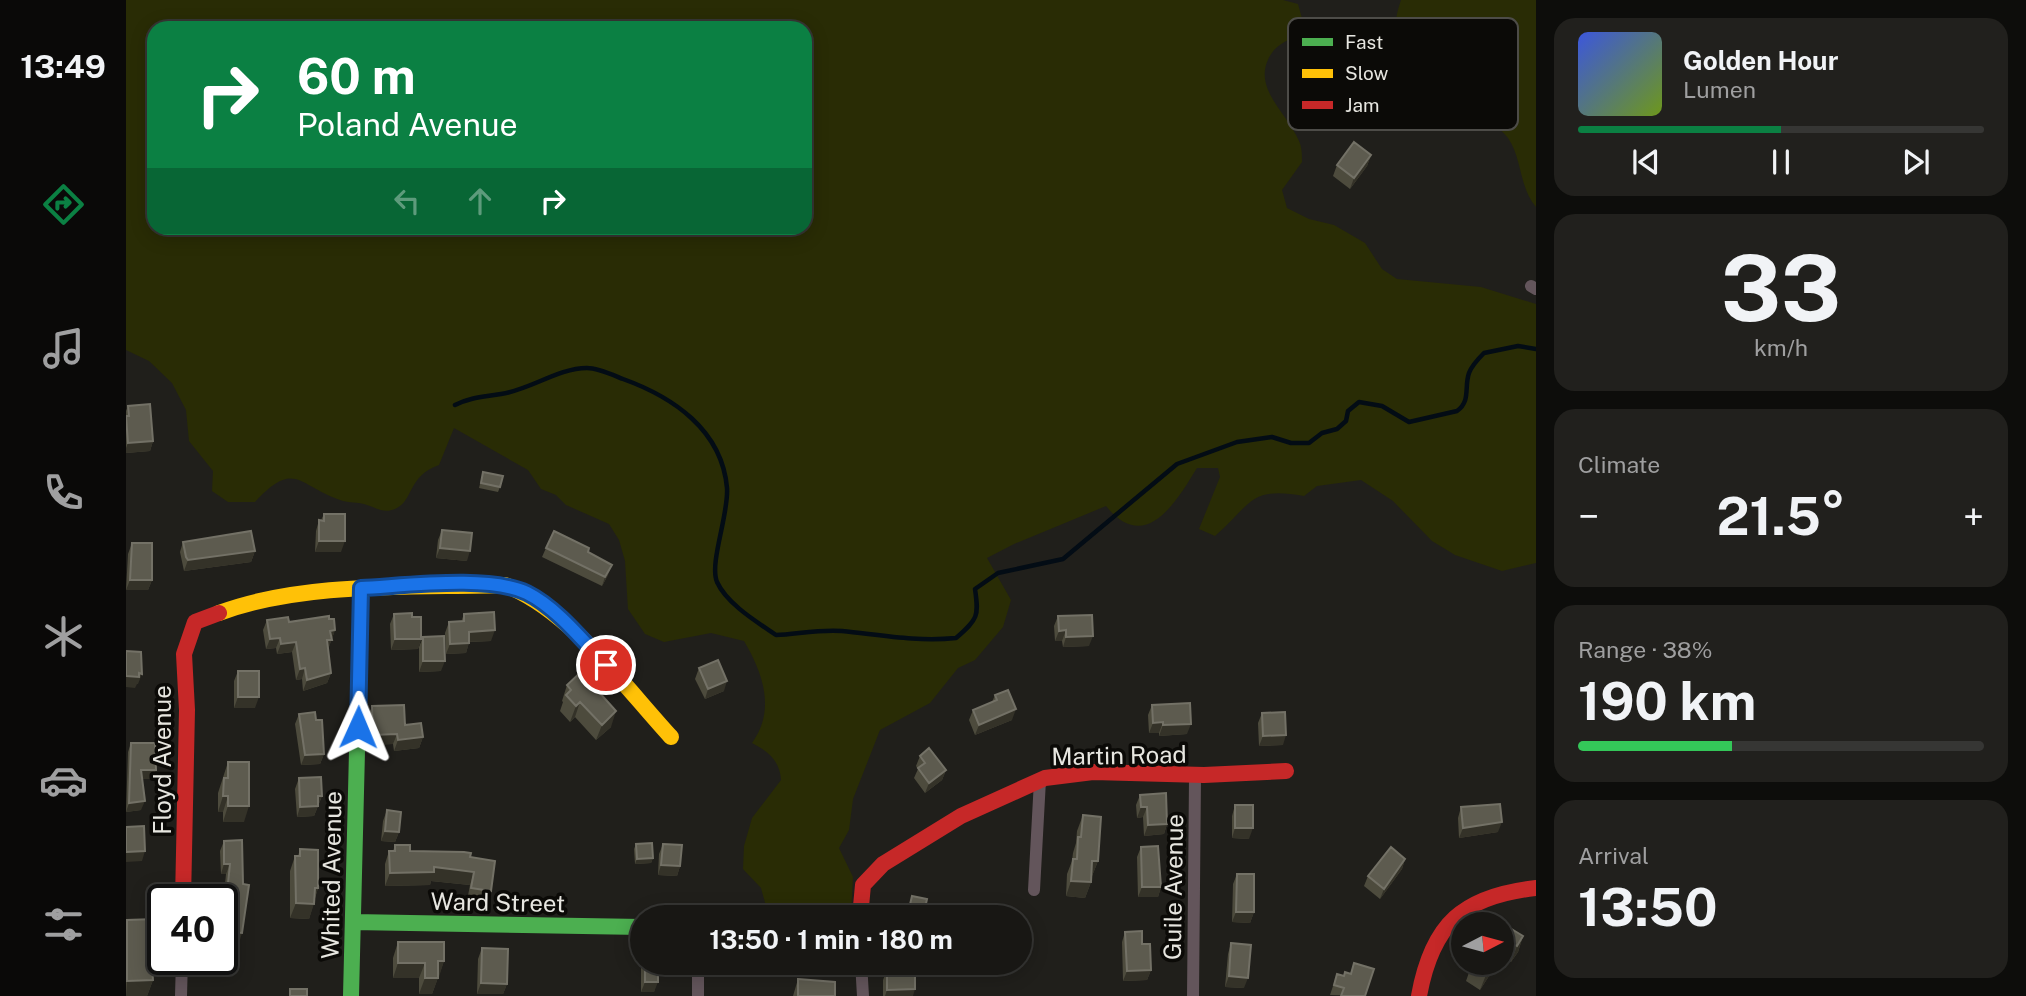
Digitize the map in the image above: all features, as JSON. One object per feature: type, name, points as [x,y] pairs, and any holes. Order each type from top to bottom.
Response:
[{"type":"street","points":[[361,588],[485,584],[505,585],[528,594],[571,629],[671,737]]},
{"type":"street","name":"Floyd Avenue","points":[[183,884],[187,710],[184,654],[195,622],[270,599],[361,588]]},
{"type":"street","name":"Whited Avenue","points":[[351,996],[361,588]]},
{"type":"street","name":"Martin Road","points":[[861,905],[867,878],[895,854],[1040,780],[1062,774],[1187,774],[1195,778],[1219,773],[1286,771]]},
{"type":"street","name":"Guile Avenue","points":[[1193,996],[1195,778]]},
{"type":"street","points":[[1034,890],[1040,780]]},
{"type":"street","points":[[1419,996],[1429,951],[1449,920],[1468,905],[1490,896],[1536,888]]},
{"type":"street","name":"Ward Street","points":[[353,922],[630,927]]},
{"type":"street","points":[[181,996],[182,975]]},
{"type":"street","points":[[698,975],[698,996]]},
{"type":"street","points":[[862,975],[863,996]]},
{"type":"green space","points":[[126,0],[1283,0],[1298,4],[1302,18],[1288,18],[1288,40],[1274,50],[1267,63],[1265,75],[1272,97],[1288,122],[1288,130],[1293,130],[1301,149],[1302,162],[1282,190],[1287,208],[1309,219],[1334,225],[1365,243],[1382,269],[1397,279],[1481,287],[1536,304],[1536,563],[1502,571],[1455,555],[1432,541],[1393,501],[1361,480],[1317,486],[1304,496],[1261,496],[1253,500],[1215,536],[1199,529],[1220,477],[1218,468],[1197,468],[1169,508],[1158,519],[1146,525],[1134,525],[1120,520],[1106,506],[1014,544],[987,558],[1011,600],[1003,627],[975,660],[958,668],[930,703],[880,730],[853,799],[849,830],[839,848],[853,877],[852,905],[766,905],[761,888],[743,869],[744,846],[752,818],[781,780],[772,757],[752,743],[764,718],[764,692],[757,666],[744,641],[711,633],[664,642],[645,634],[628,609],[625,561],[619,540],[609,524],[566,505],[556,495],[541,489],[528,470],[454,428],[439,465],[421,475],[405,500],[395,509],[383,510],[343,501],[298,480],[289,479],[280,481],[255,502],[228,502],[212,491],[213,471],[189,441],[186,410],[172,383],[149,361],[126,350]]},
{"type":"green space","points":[[1401,0],[1536,0],[1536,207],[1526,191],[1513,146],[1500,130],[1518,130],[1518,18],[1397,18]]},
{"type":"building","points":[[1354,142],[1371,155],[1354,178],[1337,165]]},
{"type":"building","points":[[150,404],[153,441],[128,443],[128,406]]},
{"type":"building","points":[[483,472],[503,476],[500,487],[481,483]]},
{"type":"building","points":[[324,514],[345,514],[345,541],[319,541],[319,520],[324,521]]},
{"type":"building","points":[[442,530],[472,533],[470,551],[440,548]]},
{"type":"building","points":[[251,531],[255,551],[188,560],[186,557],[183,542]]},
{"type":"building","points":[[554,531],[589,548],[588,552],[612,565],[605,577],[546,548]]},
{"type":"building","points":[[132,543],[152,543],[152,580],[130,580]]},
{"type":"building","points":[[494,612],[495,630],[469,632],[469,643],[450,644],[449,622],[464,621],[464,614]]},
{"type":"building","points":[[412,613],[412,617],[421,617],[421,639],[395,639],[394,614]]},
{"type":"building","points":[[1092,615],[1093,636],[1066,637],[1066,630],[1059,631],[1058,616]]},
{"type":"building","points":[[329,616],[329,619],[334,619],[335,630],[330,631],[332,640],[327,640],[331,673],[307,680],[305,668],[300,669],[296,642],[281,644],[280,638],[270,639],[267,620],[288,617],[289,622]]},
{"type":"building","points":[[444,636],[445,661],[423,661],[423,637]]},
{"type":"building","points":[[126,651],[141,652],[142,674],[139,673],[139,677],[126,676]]},
{"type":"building","points":[[718,660],[727,681],[708,689],[699,668]]},
{"type":"building","points":[[238,671],[259,671],[259,697],[238,697]]},
{"type":"building","points":[[581,672],[616,711],[602,725],[580,702],[576,706],[566,695],[571,690],[567,685]]},
{"type":"building","points":[[1008,690],[1016,709],[979,725],[973,710],[997,700],[995,695]]},
{"type":"building","points":[[1190,703],[1191,724],[1153,723],[1152,705]]},
{"type":"building","points":[[404,705],[405,725],[421,723],[423,737],[398,740],[397,734],[373,735],[372,706]]},
{"type":"building","points":[[315,712],[316,720],[322,720],[324,754],[305,755],[299,714]]},
{"type":"building","points":[[1285,712],[1286,735],[1263,736],[1262,713]]},
{"type":"building","points":[[131,743],[155,743],[156,770],[141,770],[145,801],[129,803]]},
{"type":"building","points":[[929,748],[946,770],[929,783],[918,768],[925,763],[920,756]]},
{"type":"building","points":[[228,762],[249,762],[249,806],[228,806],[228,796],[223,796],[224,778],[228,778]]},
{"type":"building","points":[[321,777],[322,796],[318,796],[318,806],[300,807],[299,778]]},
{"type":"building","points":[[1166,793],[1167,824],[1148,825],[1147,807],[1141,807],[1140,795]]},
{"type":"building","points":[[1500,804],[1502,822],[1463,828],[1461,807]]},
{"type":"building","points":[[1235,805],[1253,805],[1253,828],[1235,828]]},
{"type":"building","points":[[387,810],[401,812],[399,832],[385,831]]},
{"type":"building","points":[[1083,815],[1101,817],[1098,861],[1092,861],[1091,882],[1071,881]]},
{"type":"building","points":[[144,826],[145,851],[126,852],[126,827]]},
{"type":"building","points":[[242,840],[243,884],[249,885],[242,933],[238,933],[238,884],[228,884],[230,864],[224,864],[224,841]]},
{"type":"building","points":[[652,843],[653,858],[637,859],[636,844]]},
{"type":"building","points":[[663,844],[682,845],[680,866],[661,865]]},
{"type":"building","points":[[395,845],[410,845],[410,851],[471,853],[470,857],[495,861],[491,891],[471,888],[474,872],[434,867],[434,872],[390,873],[389,851],[395,851]]},
{"type":"building","points":[[1158,846],[1161,887],[1142,887],[1141,847]]},
{"type":"building","points":[[1391,847],[1405,859],[1384,889],[1368,876]]},
{"type":"building","points":[[300,849],[318,850],[318,888],[315,888],[314,904],[296,903],[295,856],[300,856]]},
{"type":"building","points":[[1237,874],[1254,874],[1254,912],[1236,912]]},
{"type":"building","points":[[912,896],[927,899],[926,905],[910,905]]},
{"type":"building","points":[[147,919],[147,975],[153,975],[153,980],[127,981],[127,920]]},
{"type":"building","points":[[1142,931],[1142,944],[1150,944],[1151,970],[1127,971],[1125,932]]},
{"type":"building","points":[[1514,931],[1523,936],[1517,946],[1514,944]]},
{"type":"building","points":[[398,942],[444,942],[444,961],[438,961],[438,978],[425,978],[425,963],[398,963]]},
{"type":"building","points":[[1231,943],[1251,945],[1248,978],[1229,976]]},
{"type":"building","points":[[482,948],[508,949],[507,984],[481,983]]},
{"type":"building","points":[[1354,963],[1374,969],[1365,996],[1341,996],[1344,988],[1334,985],[1337,974],[1351,974]]},
{"type":"building","points":[[645,975],[658,975],[658,982],[645,982]]},
{"type":"building","points":[[887,975],[915,975],[915,989],[887,990]]},
{"type":"building","points":[[798,979],[835,982],[835,996],[798,996]]},
{"type":"building","points":[[290,989],[307,989],[307,996],[290,996]]},
{"type":"waterway","points":[[455,405],[512,392],[576,369],[596,369],[642,386],[660,395],[692,418],[716,449],[723,467],[727,499],[715,574],[722,590],[743,612],[776,635],[834,631],[942,639],[956,638],[973,621],[977,611],[975,589],[998,573],[1063,559],[1177,464],[1237,442],[1272,437],[1291,443],[1309,443],[1322,433],[1337,429],[1346,421],[1348,411],[1359,402],[1382,406],[1409,422],[1457,411],[1466,398],[1470,370],[1484,353],[1518,346],[1536,349]]},
{"type":"traffic: fast","points":[[351,996],[361,588]]},
{"type":"traffic: fast","points":[[353,922],[630,927]]},
{"type":"traffic: slow","points":[[219,613],[252,603],[323,591],[505,585],[552,612],[574,631],[671,737]]},
{"type":"traffic: jam","points":[[183,884],[187,710],[184,654],[195,622],[219,613]]},
{"type":"traffic: jam","points":[[861,905],[863,885],[883,864],[961,816],[1045,778],[1093,772],[1204,775],[1286,771]]},
{"type":"traffic: jam","points":[[1419,996],[1432,950],[1442,932],[1455,918],[1489,898],[1536,888]]},
{"type":"route","points":[[358,727],[361,588],[505,585],[528,594],[552,612],[606,665]]}]
